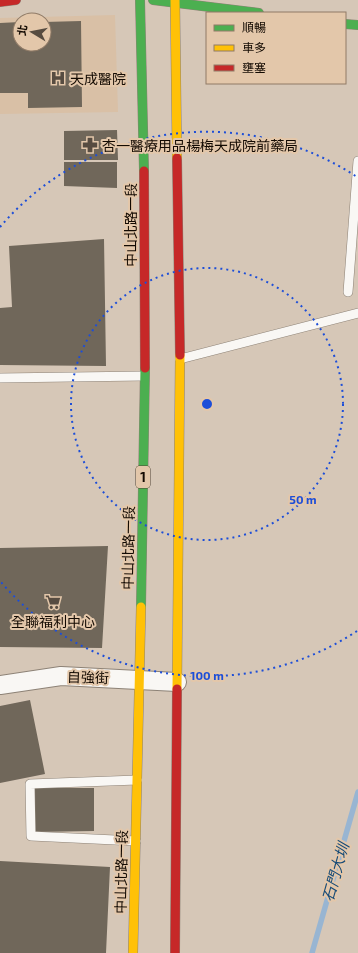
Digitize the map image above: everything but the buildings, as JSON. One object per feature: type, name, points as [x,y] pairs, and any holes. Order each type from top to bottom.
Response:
[{"type":"main road","points":[[0,2],[16,0]]},
{"type":"main road","name":"中山北路一段","points":[[133,953],[140,679],[144,376],[144,110],[140,0]]},
{"type":"main road","points":[[153,0],[175,1],[252,12]]},
{"type":"main road","points":[[175,1],[180,359],[175,953]]},
{"type":"main road","points":[[346,24],[358,25]]},
{"type":"street","name":"自強街","points":[[0,685],[60,676],[177,682]]},
{"type":"lane","points":[[348,292],[358,162]]},
{"type":"lane","points":[[180,359],[358,313]]},
{"type":"lane","points":[[0,378],[144,376]]},
{"type":"lane","points":[[136,841],[31,836],[30,784],[137,780]]},
{"type":"shaded area","name":"天成醫院","points":[[115,15],[118,112],[0,114],[0,18],[12,18],[12,52],[52,52],[52,17]]},
{"type":"waterway","name":"石門大圳","points":[[312,953],[358,792]]},
{"type":"traffic: fast","points":[[140,0],[144,171]]},
{"type":"traffic: fast","points":[[153,0],[251,12]]},
{"type":"traffic: fast","points":[[346,24],[358,25]]},
{"type":"traffic: fast","points":[[141,607],[145,368]]},
{"type":"traffic: slow","points":[[175,0],[177,158]]},
{"type":"traffic: slow","points":[[177,689],[180,355]]},
{"type":"traffic: slow","points":[[133,953],[141,607]]},
{"type":"traffic: jam","points":[[0,2],[16,0]]},
{"type":"traffic: jam","points":[[177,158],[180,355]]},
{"type":"traffic: jam","points":[[144,171],[145,368]]},
{"type":"traffic: jam","points":[[175,953],[177,689]]},
{"type":"place","name":"天成醫院","points":[[58,78]]},
{"type":"place","name":"杏一醫療用品楊梅天成院前藥局","points":[[90,145]]},
{"type":"place","name":"全聯福利中心","points":[[53,602]]}]
